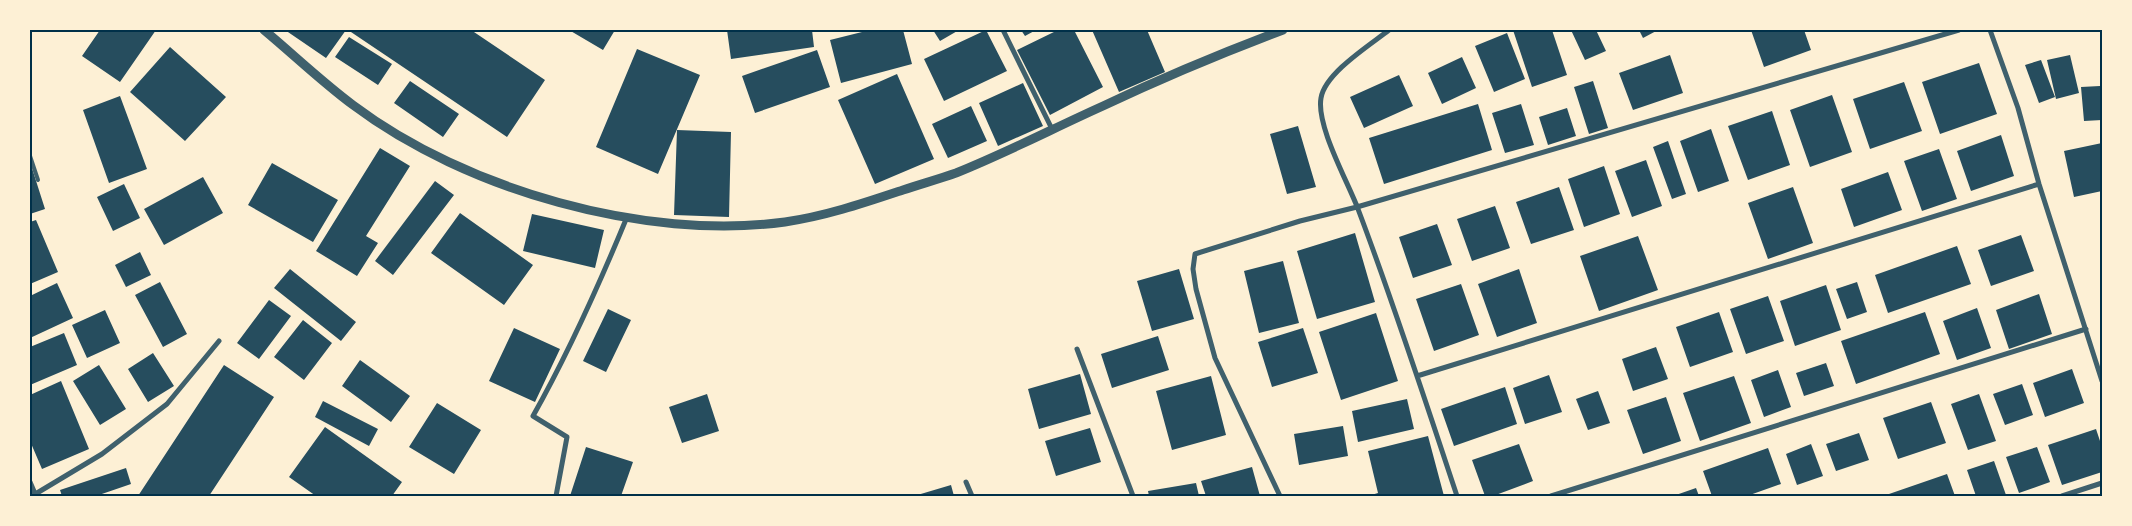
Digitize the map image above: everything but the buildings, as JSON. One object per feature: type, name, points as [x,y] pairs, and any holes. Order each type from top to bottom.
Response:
[{"type":"street","points":[[264,30],[353,106],[404,139],[444,161],[492,180],[555,201],[627,217],[700,226],[785,222],[843,210],[955,173],[1116,100],[1283,30]]},
{"type":"street","points":[[1003,30],[1052,129]]},
{"type":"street","points":[[1390,30],[1336,73],[1323,90],[1320,100],[1321,114],[1332,150],[1357,207],[1457,496]]},
{"type":"street","points":[[1280,496],[1214,358],[1196,289],[1193,269],[1195,254],[1300,221],[1357,207],[1959,30]]},
{"type":"street","points":[[1990,30],[2018,108],[2039,184],[2102,381]]},
{"type":"street","points":[[1417,376],[2039,184]]},
{"type":"street","points":[[556,496],[567,437],[533,416],[559,370],[598,287],[627,217]]},
{"type":"street","points":[[1551,496],[2086,329]]},
{"type":"street","points":[[30,482],[35,496],[102,454],[167,404],[219,341]]},
{"type":"street","points":[[1077,349],[1133,496]]},
{"type":"street","points":[[966,482],[972,496]]},
{"type":"street","points":[[2062,496],[2102,483]]},
{"type":"lane","points":[[30,156],[38,180]]}]
